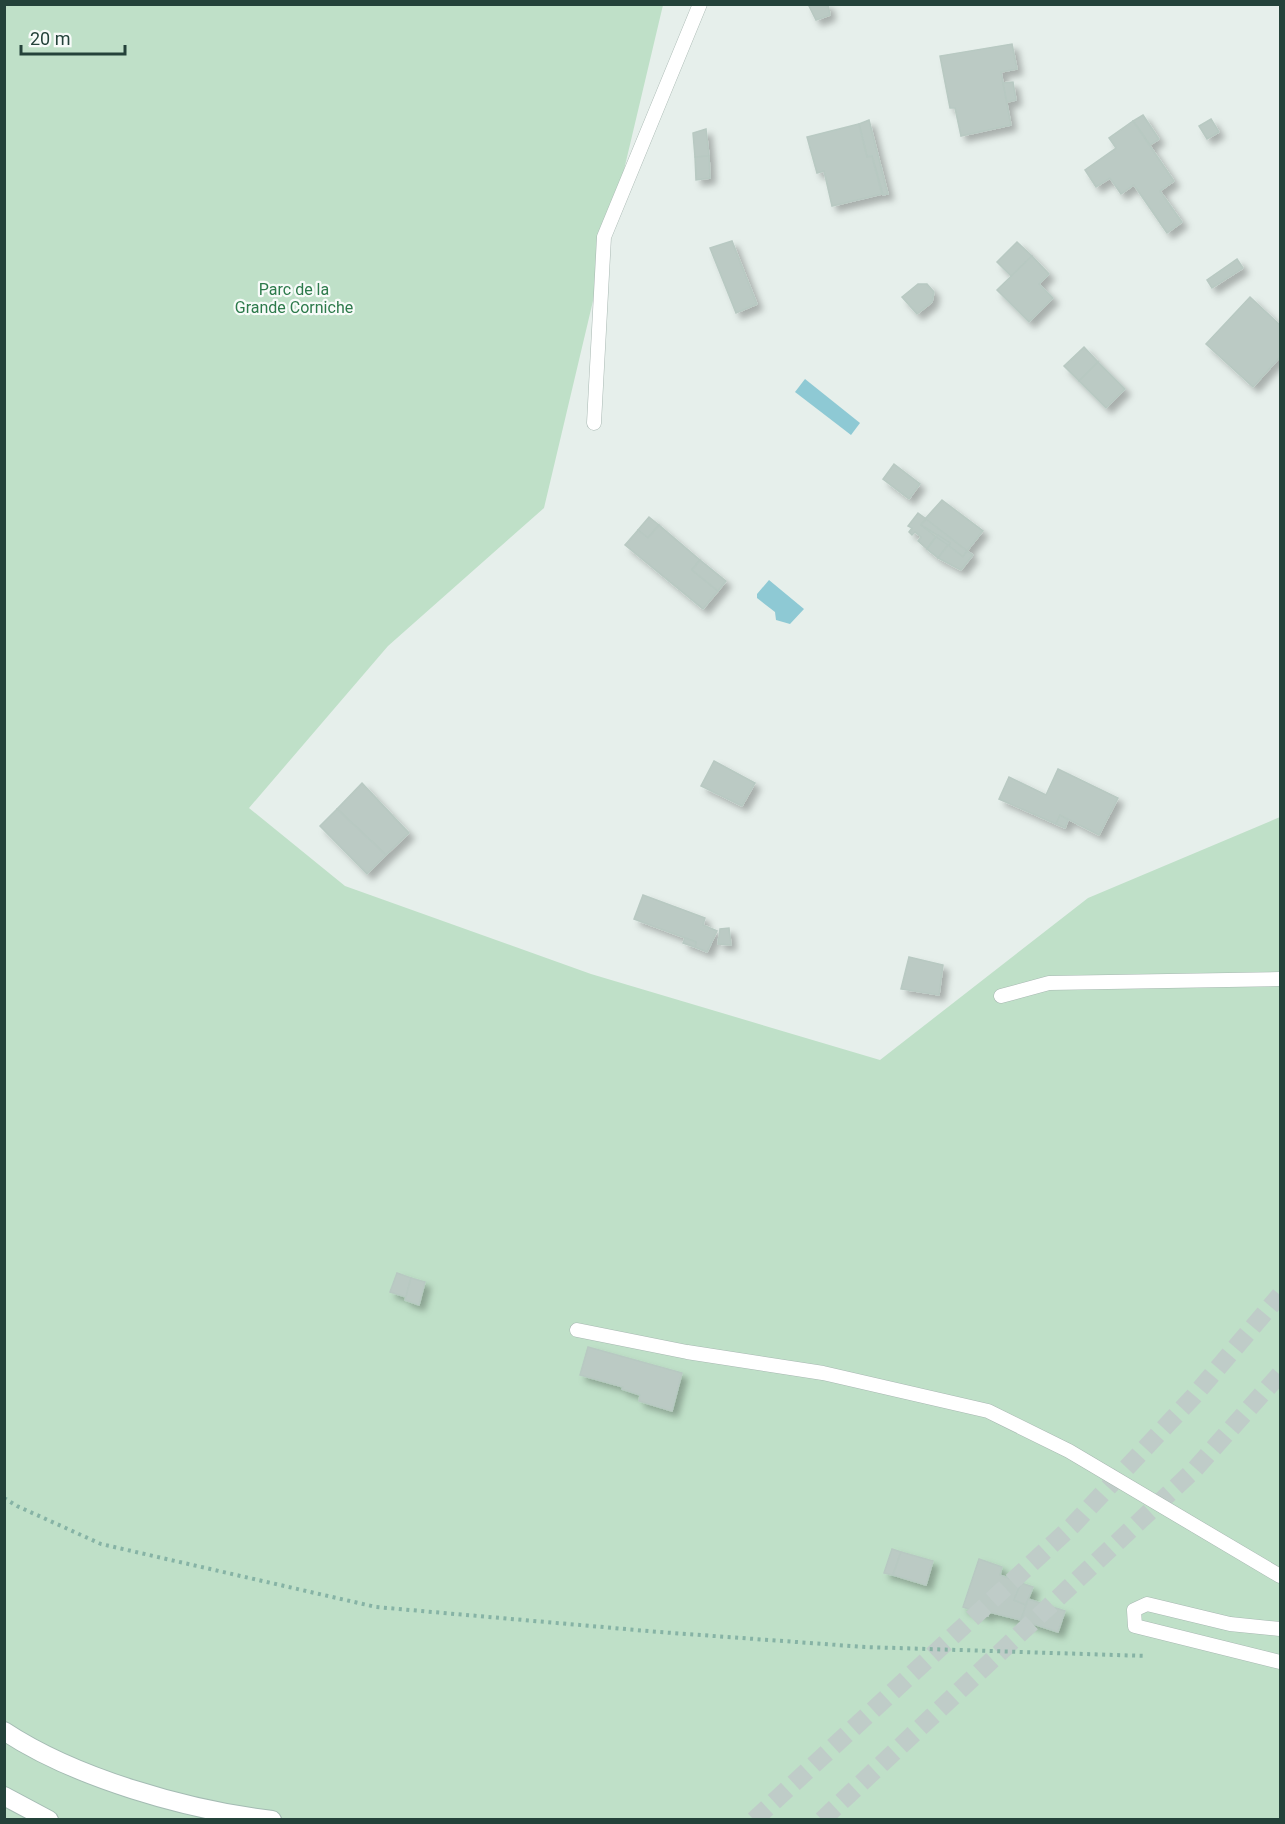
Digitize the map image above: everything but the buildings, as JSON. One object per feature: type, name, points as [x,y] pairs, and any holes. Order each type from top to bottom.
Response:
[{"type":"main road","points":[[4,1731],[31,1748],[100,1779],[230,1815],[272,1820]]},
{"type":"main road","points":[[4,1796],[49,1820]]},
{"type":"lane","points":[[594,423],[604,237],[700,4]]},
{"type":"lane","points":[[1001,996],[1049,983],[1281,979]]},
{"type":"lane","points":[[577,1330],[687,1352],[823,1373],[987,1411],[1069,1452],[1281,1576]]},
{"type":"lane","points":[[1281,1629],[1230,1623],[1147,1604],[1134,1610],[1135,1626],[1281,1662]]},
{"type":"path","points":[[4,1498],[101,1544],[376,1607],[865,1647],[1149,1656]]},
{"type":"green space","name":"Parc de la Grande Corniche","points":[[4,5],[663,5],[544,508],[388,646],[249,808],[345,886],[591,974],[880,1060],[1088,898],[1280,817],[1280,1819],[5,1819]]},
{"type":"water","points":[[805,379],[860,423],[851,435],[795,392]]},
{"type":"water","points":[[769,580],[804,609],[790,624],[776,620],[775,612],[757,598],[757,594]]},
{"type":"tunnel","points":[[754,1820],[1072,1526],[1194,1396],[1280,1295]]},
{"type":"tunnel","points":[[822,1820],[1195,1469],[1280,1374]]}]
